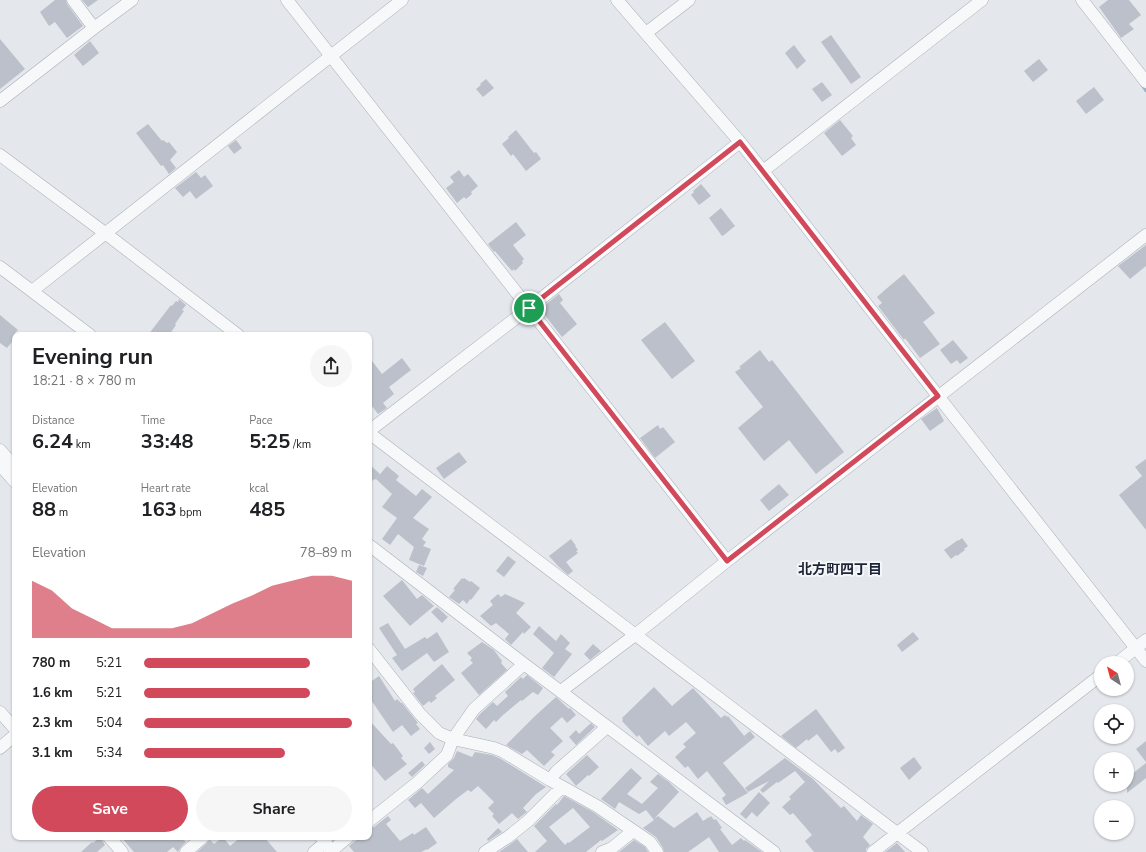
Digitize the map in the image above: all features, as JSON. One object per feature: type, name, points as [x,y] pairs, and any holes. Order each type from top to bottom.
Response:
[{"type":"street","points":[[73,0],[94,28]]},
{"type":"street","points":[[0,101],[132,0]]},
{"type":"street","points":[[287,0],[727,561]]},
{"type":"street","points":[[32,291],[402,0]]},
{"type":"street","points":[[617,0],[740,142],[1146,661]]},
{"type":"street","points":[[646,33],[689,0]]},
{"type":"street","points":[[763,171],[982,0]]},
{"type":"street","points":[[1082,0],[1146,82]]},
{"type":"street","points":[[372,430],[740,142]]},
{"type":"street","points":[[0,155],[234,332]]},
{"type":"street","points":[[561,691],[635,635],[727,561],[1146,235]]},
{"type":"street","points":[[0,267],[86,332]]},
{"type":"street","points":[[372,434],[922,852]]},
{"type":"street","points":[[0,450],[12,464]]},
{"type":"street","points":[[0,465],[12,479]]},
{"type":"street","points":[[372,547],[607,727],[774,852]]},
{"type":"street","points":[[1126,656],[1146,640]]},
{"type":"street","points":[[372,653],[420,714],[439,733],[453,739],[494,748],[504,752],[597,806],[650,842],[657,852]]},
{"type":"street","points":[[372,819],[418,782],[447,755],[453,739],[474,709],[524,664]]},
{"type":"street","points":[[873,852],[1094,680]]},
{"type":"street","points":[[0,712],[12,726]]},
{"type":"street","points":[[550,780],[556,772],[607,727]]},
{"type":"street","points":[[0,748],[12,738]]},
{"type":"street","points":[[485,852],[508,838],[528,821],[562,787]]},
{"type":"street","points":[[602,852],[612,848],[633,831]]},
{"type":"street","points":[[113,840],[122,852]]},
{"type":"street","points":[[186,852],[200,840]]},
{"type":"street","points":[[314,852],[326,842],[324,840]]},
{"type":"street","points":[[330,852],[340,840]]},
{"type":"building","points":[[55,0],[66,0],[67,4],[83,26],[67,38],[55,22],[49,26],[40,12]]},
{"type":"building","points":[[82,0],[98,0],[88,7]]},
{"type":"building","points":[[1108,0],[1129,0],[1141,15],[1129,24],[1134,29],[1121,38],[1099,7]]},
{"type":"building","points":[[831,35],[861,77],[851,84],[821,42]]},
{"type":"building","points":[[0,39],[25,69],[0,89]]},
{"type":"building","points":[[90,41],[99,53],[83,66],[74,55]]},
{"type":"building","points":[[794,45],[806,61],[797,69],[785,53]]},
{"type":"building","points":[[1039,59],[1048,70],[1033,82],[1024,71]]},
{"type":"building","points":[[486,79],[494,88],[483,97],[476,89]]},
{"type":"building","points":[[822,82],[832,95],[822,102],[812,89]]},
{"type":"building","points":[[1094,87],[1104,100],[1086,114],[1076,101]]},
{"type":"building","points":[[840,120],[853,136],[851,138],[856,145],[842,156],[824,133]]},
{"type":"building","points":[[148,124],[162,141],[163,140],[167,143],[169,142],[177,152],[170,160],[176,168],[169,174],[163,165],[161,166],[136,133]]},
{"type":"building","points":[[516,130],[534,153],[536,152],[541,159],[526,171],[513,154],[511,156],[502,144]]},
{"type":"building","points":[[236,140],[242,148],[234,154],[228,146]]},
{"type":"building","points":[[459,170],[464,177],[468,174],[478,186],[466,199],[464,197],[457,203],[446,188],[454,182],[450,177]]},
{"type":"building","points":[[196,172],[201,178],[205,175],[213,186],[196,199],[190,191],[183,197],[175,188]]},
{"type":"building","points":[[701,184],[711,196],[699,205],[691,195],[694,192],[693,191]]},
{"type":"building","points":[[721,208],[735,226],[722,236],[709,218]]},
{"type":"building","points":[[516,222],[526,235],[513,245],[524,259],[522,261],[523,263],[515,271],[514,269],[512,271],[488,244]]},
{"type":"building","points":[[1146,245],[1146,266],[1130,279],[1118,266]]},
{"type":"building","points":[[904,274],[935,313],[923,322],[940,344],[920,358],[878,306],[882,303],[877,297]]},
{"type":"building","points":[[559,294],[563,300],[560,303],[577,324],[562,337],[540,309]]},
{"type":"building","points":[[179,299],[186,305],[171,332],[150,332],[171,305],[172,306],[176,301],[178,302]]},
{"type":"building","points":[[0,315],[18,330],[16,332],[12,332],[12,342],[7,348],[0,343]]},
{"type":"building","points":[[665,322],[695,361],[672,379],[641,340]]},
{"type":"building","points":[[953,340],[968,358],[960,364],[957,360],[951,364],[940,350]]},
{"type":"building","points":[[760,350],[769,362],[772,360],[844,452],[816,474],[789,440],[764,461],[738,428],[763,407],[735,372]]},
{"type":"building","points":[[402,358],[411,370],[389,387],[394,394],[383,403],[387,408],[378,414],[372,406],[372,361],[382,374]]},
{"type":"building","points":[[937,408],[944,421],[930,431],[921,419]]},
{"type":"building","points":[[658,425],[660,429],[663,427],[675,442],[655,458],[640,438]]},
{"type":"building","points":[[459,452],[467,462],[444,479],[436,468]]},
{"type":"building","points":[[1146,459],[1146,530],[1119,495],[1142,476],[1135,467]]},
{"type":"building","points":[[387,466],[399,476],[396,480],[416,496],[422,489],[432,497],[413,518],[429,529],[422,539],[426,542],[423,546],[431,549],[424,566],[409,560],[414,547],[398,534],[390,545],[382,539],[397,518],[382,507],[392,494],[376,479]]},
{"type":"building","points":[[372,467],[380,474],[375,480],[374,479],[372,481]]},
{"type":"building","points":[[779,484],[789,495],[769,511],[760,500]]},
{"type":"building","points":[[962,538],[968,546],[964,549],[965,550],[951,559],[944,550]]},
{"type":"building","points":[[571,539],[578,550],[576,551],[578,553],[566,562],[573,571],[568,575],[549,556]]},
{"type":"building","points":[[508,556],[516,562],[504,577],[496,571]]},
{"type":"building","points":[[419,565],[427,568],[423,576],[416,572]]},
{"type":"building","points":[[462,578],[470,582],[471,581],[480,588],[467,604],[463,600],[459,604],[449,597],[455,590],[453,589]]},
{"type":"building","points":[[402,580],[417,599],[422,595],[434,606],[410,626],[383,596]]},
{"type":"building","points":[[498,594],[501,597],[505,594],[525,603],[516,613],[531,627],[524,634],[523,632],[511,645],[505,639],[509,634],[496,623],[491,626],[480,616],[493,605],[490,601]]},
{"type":"building","points":[[437,607],[448,617],[442,623],[431,612]]},
{"type":"building","points":[[388,623],[405,649],[425,637],[427,639],[437,632],[449,652],[434,662],[427,653],[402,671],[392,658],[397,655],[379,628]]},
{"type":"building","points":[[539,626],[556,641],[561,634],[570,643],[565,649],[572,654],[554,677],[542,668],[554,653],[533,634]]},
{"type":"building","points":[[913,632],[919,639],[902,652],[897,645]]},
{"type":"building","points":[[482,642],[494,650],[502,661],[501,663],[507,670],[479,695],[461,673],[473,663],[470,660],[472,658],[467,653]]},
{"type":"building","points":[[593,644],[601,651],[590,660],[584,654]]},
{"type":"building","points":[[442,664],[455,680],[435,696],[437,698],[431,703],[429,701],[423,706],[413,693],[415,692],[413,689]]},
{"type":"building","points":[[527,675],[543,688],[538,695],[533,692],[522,701],[521,700],[496,722],[494,720],[486,729],[476,719],[493,702],[497,706],[508,696],[505,692],[521,677],[523,679]]},
{"type":"building","points":[[379,676],[395,701],[397,699],[402,703],[418,723],[416,724],[420,729],[411,736],[402,725],[393,732],[372,701],[372,681]]},
{"type":"building","points":[[654,687],[672,706],[693,688],[721,718],[725,715],[727,717],[728,716],[749,742],[723,763],[748,793],[726,805],[722,798],[726,795],[707,771],[698,779],[688,766],[685,768],[675,757],[686,747],[683,744],[696,733],[686,722],[669,736],[665,731],[648,746],[639,735],[637,737],[622,721],[622,718]]},
{"type":"building","points":[[556,697],[576,715],[567,723],[562,717],[550,728],[563,741],[551,752],[555,755],[544,766],[527,750],[522,754],[506,745]]},
{"type":"building","points":[[816,709],[845,748],[838,753],[835,749],[831,752],[817,734],[808,741],[807,739],[796,748],[781,736]]},
{"type":"building","points":[[372,723],[391,744],[393,743],[403,756],[401,758],[407,764],[385,781],[372,766]]},
{"type":"building","points":[[591,723],[595,727],[576,745],[569,737],[576,730],[579,734]]},
{"type":"building","points":[[750,731],[755,737],[749,742],[744,736]]},
{"type":"building","points":[[1146,741],[1146,762],[1136,749]]},
{"type":"building","points":[[430,742],[435,749],[429,754],[424,748]]},
{"type":"building","points":[[457,751],[472,757],[475,752],[492,755],[546,787],[536,794],[523,808],[527,812],[518,819],[512,813],[499,824],[492,816],[494,814],[488,808],[494,802],[478,786],[471,792],[468,790],[434,818],[421,803],[415,808],[408,800],[422,788],[428,794],[454,770],[448,767],[448,764],[454,758]]},
{"type":"building","points":[[587,755],[599,767],[576,786],[566,774]]},
{"type":"building","points":[[914,757],[922,768],[909,780],[900,768]]},
{"type":"building","points":[[785,758],[813,779],[841,808],[844,806],[857,821],[861,815],[873,824],[863,837],[870,845],[866,849],[866,852],[814,852],[805,841],[812,835],[793,813],[790,815],[782,807],[791,799],[789,797],[805,782],[795,771],[763,793],[760,790],[769,781],[748,792],[745,788]]},
{"type":"building","points":[[422,761],[425,765],[412,777],[408,773]]},
{"type":"building","points":[[1146,763],[1146,778],[1134,787],[1134,772]]},
{"type":"building","points":[[631,768],[642,778],[627,794],[642,804],[658,788],[650,782],[658,774],[679,792],[654,819],[658,816],[674,828],[697,812],[703,821],[711,816],[714,820],[716,819],[722,828],[720,829],[732,845],[741,838],[762,852],[719,852],[709,837],[688,852],[664,852],[656,837],[643,828],[654,820],[646,810],[639,814],[619,802],[615,809],[601,799]]},
{"type":"building","points":[[759,792],[770,803],[757,817],[752,812],[746,819],[740,814]]},
{"type":"building","points":[[564,796],[593,812],[618,830],[602,841],[601,840],[586,852],[535,852],[547,841],[534,826],[556,804],[557,805]],"holes":[[[573,808],[590,827],[565,845],[549,827]]]},
{"type":"building","points":[[388,816],[391,820],[386,824],[400,841],[413,833],[414,835],[426,827],[437,843],[421,852],[354,852],[349,846],[356,840],[372,840],[372,827]]},
{"type":"building","points":[[498,828],[502,832],[488,841],[487,839]]},
{"type":"building","points":[[517,839],[528,852],[499,852],[512,843]]},
{"type":"building","points":[[96,840],[102,840],[105,845],[97,852],[81,852],[92,842],[93,843]]},
{"type":"building","points":[[124,840],[184,840],[186,842],[178,852],[173,847],[167,852],[134,852]]},
{"type":"building","points":[[210,840],[214,844],[219,840],[225,840],[230,846],[237,840],[267,840],[277,852],[197,852]]},
{"type":"building","points":[[634,840],[645,847],[648,852],[619,852]]},
{"type":"building","points":[[897,843],[905,852],[885,852]]},
{"type":"waterway","points":[[1142,85],[1146,91]]},
{"type":"district","name":"北方町四丁目","points":[[840,569]]},
{"type":"route","points":[[740,142],[938,396],[727,561],[529,308],[740,142]]}]
